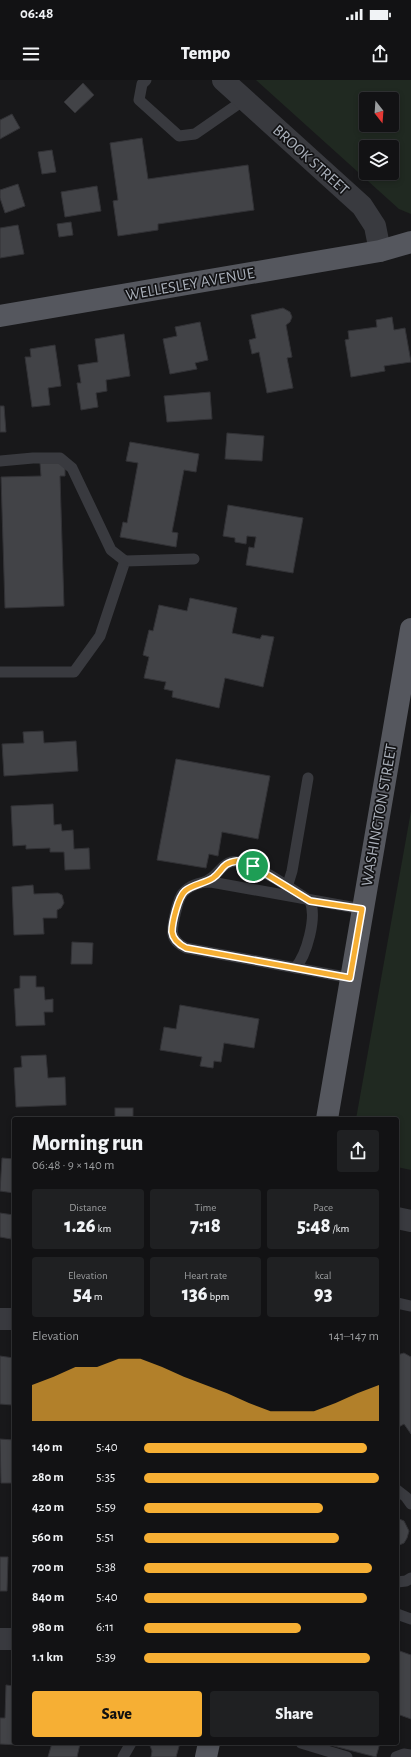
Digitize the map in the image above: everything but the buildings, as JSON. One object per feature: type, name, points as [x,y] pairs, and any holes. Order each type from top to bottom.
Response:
[{"type":"main road","name":"WELLESLEY AVENUE","points":[[0,316],[380,251],[411,242]]},
{"type":"main road","name":"WELLESLEY AVENUE","points":[[380,251],[411,254]]},
{"type":"main road","name":"WASHINGTON STREET","points":[[327,1117],[411,629]]},
{"type":"main road","points":[[206,1757],[209,1745]]},
{"type":"street","name":"BROOK STREET","points":[[223,80],[362,206],[375,226],[380,251]]},
{"type":"street","points":[[399,1219],[411,1222]]},
{"type":"street","points":[[0,1319],[12,1320]]},
{"type":"street","points":[[0,1639],[12,1639]]},
{"type":"lane","points":[[146,80],[142,84],[139,100],[179,136],[195,134],[244,100]]},
{"type":"lane","points":[[0,460],[60,458],[72,468],[111,550],[125,562],[194,559]]},
{"type":"lane","points":[[0,672],[74,672],[100,636],[125,562]]},
{"type":"lane","points":[[286,892],[292,871],[308,778]]},
{"type":"lane","points":[[286,892],[248,863],[237,861],[226,864],[212,879],[190,888],[179,898],[172,932],[176,941],[186,948],[350,978]]},
{"type":"lane","points":[[203,882],[286,892],[310,901],[362,909]]},
{"type":"lane","points":[[295,968],[302,957],[309,936],[312,914],[310,901]]},
{"type":"lane","points":[[399,1303],[411,1306]]},
{"type":"lane","points":[[399,1492],[406,1497],[411,1504]]},
{"type":"lane","points":[[399,1581],[411,1578]]},
{"type":"lane","points":[[399,1615],[411,1618]]},
{"type":"lane","points":[[123,1757],[130,1745]]},
{"type":"lane","points":[[308,1745],[347,1757]]},
{"type":"lane","points":[[396,1757],[404,1754],[411,1755]]},
{"type":"shaded area","points":[[256,80],[411,80],[411,214],[399,209],[367,180],[399,180],[399,140],[359,140],[359,173]]},
{"type":"shaded area","points":[[411,811],[411,1170],[399,1167],[399,1117],[356,1117]]},
{"type":"route","points":[[237,861],[248,863],[253,866],[310,901],[362,909],[350,978],[186,948],[176,941],[172,932],[179,898],[184,892],[195,885],[212,879],[222,867],[231,862],[237,861]]}]
